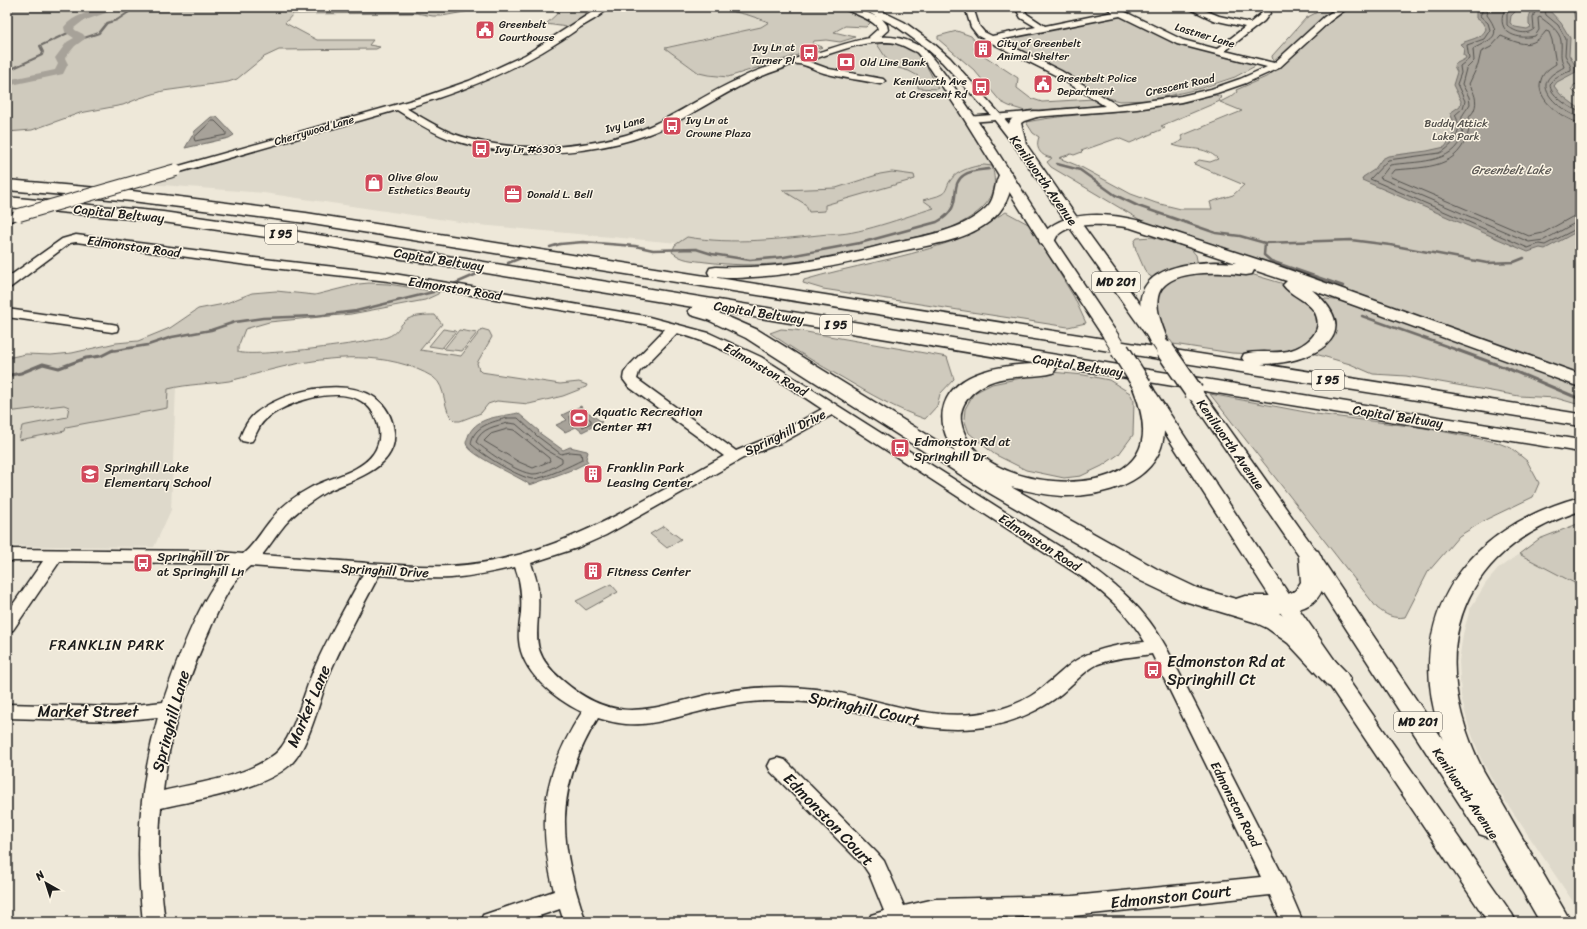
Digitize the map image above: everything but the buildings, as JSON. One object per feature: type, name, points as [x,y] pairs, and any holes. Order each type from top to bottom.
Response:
[{"type":"highway","points":[[534,254],[706,272],[754,272],[805,267],[927,240],[968,227],[986,216],[998,203],[1004,190],[1006,175]]},
{"type":"highway","name":"Capital Beltway","points":[[7,185],[132,196],[229,207],[1580,420]]},
{"type":"highway","name":"Capital Beltway","points":[[7,202],[113,212],[214,224],[554,278],[1580,446]]},
{"type":"highway","points":[[1047,241],[1052,231],[1073,222],[1096,220],[1114,221],[1145,227],[1275,271],[1580,381]]},
{"type":"highway","points":[[1077,340],[1228,357],[1280,358],[1296,354],[1319,342],[1326,333],[1328,325],[1325,315],[1311,297],[1288,283],[1259,272],[1243,269],[1204,267],[1174,273],[1159,281],[1153,288],[1149,297],[1149,308],[1159,342]]},
{"type":"highway","points":[[554,278],[680,306],[714,316],[730,324],[770,345],[994,486],[1171,586],[1199,598],[1258,615],[1276,622],[1297,638],[1337,679]]},
{"type":"highway","points":[[1117,371],[1048,368],[1021,369],[983,378],[962,392],[955,402],[951,414],[952,426],[956,438],[974,459],[987,468],[1023,483],[1064,489],[1084,488],[1104,484],[1120,479],[1134,471],[1144,461],[1151,448],[1154,433],[1153,416],[1142,385]]},
{"type":"highway","points":[[1555,922],[1473,778],[1461,753],[1450,723],[1444,696],[1441,670],[1442,645],[1447,622],[1454,601],[1463,583],[1475,566],[1493,549],[1532,522],[1580,504]]},
{"type":"highway","points":[[1221,604],[1252,606],[1285,604],[1300,600],[1308,593],[1313,583],[1314,571],[1310,557]]},
{"type":"main road","name":"Kenilworth Avenue","points":[[847,7],[898,31],[913,42],[934,66],[1285,604],[1503,922]]},
{"type":"main road","name":"Kenilworth Avenue","points":[[865,7],[894,20],[920,38],[946,60],[998,117],[1022,148],[1310,557],[1474,806],[1555,922]]},
{"type":"main road","points":[[874,37],[883,30],[882,26],[877,20]]},
{"type":"main road","points":[[898,31],[907,32],[920,38]]},
{"type":"main road","points":[[1022,148],[1015,122],[1020,118],[1036,114]]},
{"type":"street","name":"Cherrywood Lane","points":[[7,219],[452,91],[507,68],[541,50],[605,7]]},
{"type":"street","points":[[969,7],[977,31],[990,40],[1058,73],[1116,108]]},
{"type":"street","points":[[1019,7],[1024,16],[1044,28]]},
{"type":"street","name":"Lastner Lane","points":[[1109,7],[1180,42],[1276,66]]},
{"type":"street","points":[[1190,7],[1216,18],[1252,26]]},
{"type":"street","points":[[1218,52],[1265,15],[1266,11],[1264,7]]},
{"type":"street","name":"Crescent Road","points":[[970,119],[1116,108],[1168,101],[1214,91],[1243,81],[1276,66],[1323,22],[1345,7]]},
{"type":"street","points":[[990,40],[1044,28],[1121,14]]},
{"type":"street","name":"Ivy Lane","points":[[398,107],[437,130],[452,137],[471,142],[519,148],[547,149],[584,146],[621,139],[658,127],[739,82],[768,70],[797,60],[898,31]]},
{"type":"street","name":"Ivy Lane","points":[[850,45],[872,40],[890,40],[904,42],[921,51]]},
{"type":"street","points":[[797,60],[827,72],[880,81]]},
{"type":"street","name":"Edmonston Road","points":[[7,284],[66,241],[76,238],[261,263],[388,277],[638,319],[675,327],[704,336],[740,352],[828,406],[1110,588],[1136,614],[1146,627],[1157,647],[1276,885],[1292,922]]},
{"type":"street","points":[[7,313],[112,328]]},
{"type":"street","points":[[675,327],[634,369],[630,379],[634,384],[736,456]]},
{"type":"street","name":"Springhill Lane","points":[[154,922],[149,838],[151,802],[159,754],[169,709],[187,658],[209,612],[232,572],[256,551],[286,512],[320,489],[364,470],[381,454],[387,440],[384,419],[380,408],[365,396],[340,391],[308,394],[279,404],[258,418],[247,438]]},
{"type":"street","name":"Springhill Drive","points":[[7,555],[210,557],[417,572],[450,572],[484,568],[521,560],[561,548],[590,536],[736,456],[780,438],[828,406]]},
{"type":"street","points":[[7,626],[55,556]]},
{"type":"street","name":"Springhill Court","points":[[521,560],[529,584],[531,596],[527,644],[539,669],[547,678],[569,695],[593,710],[620,717],[639,718],[664,714],[695,705],[734,697],[769,694],[795,695],[836,700],[912,719],[944,722],[978,720],[1003,715],[1039,700],[1074,671],[1092,660],[1116,653],[1157,647]]},
{"type":"street","name":"Market Lane","points":[[151,802],[250,777],[268,770],[283,759],[296,741],[323,668],[373,570]]},
{"type":"street","name":"Market Street","points":[[7,711],[116,714],[169,709]]},
{"type":"street","points":[[575,922],[558,869],[554,844],[554,813],[556,795],[565,759],[579,730],[593,710]]},
{"type":"street","name":"Edmonston Court","points":[[778,766],[870,859],[877,868],[889,919],[935,909],[1073,906],[1276,885]]},
{"type":"street","points":[[491,922],[566,897]]},
{"type":"shaded area","points":[[605,7],[714,7],[748,15],[769,22],[761,27],[665,47],[691,68],[708,75],[745,79],[850,45],[882,39],[912,45],[948,87],[992,166],[984,165],[973,167],[961,172],[949,184],[942,194],[924,200],[935,208],[871,228],[836,235],[828,234],[767,240],[702,240],[687,237],[678,243],[479,225],[264,193],[149,184],[230,154],[426,99],[495,74]]},
{"type":"shaded area","name":"Springhill Lake Elementary School","points":[[176,387],[171,510],[154,547],[7,546],[7,412]]},
{"type":"shaded area","points":[[1519,554],[1580,586],[1580,912],[1498,790],[1481,759],[1468,724],[1461,696],[1459,661],[1463,634],[1470,609],[1486,583],[1499,568]]},
{"type":"green space","points":[[7,7],[484,7],[481,9],[442,16],[416,13],[293,14],[285,23],[317,40],[373,40],[369,45],[380,47],[376,49],[279,50],[264,57],[237,79],[228,82],[163,91],[123,105],[80,113],[32,130],[7,132]]},
{"type":"green space","points":[[547,7],[605,7],[574,28],[546,24],[559,12]]},
{"type":"green space","points":[[714,7],[838,7],[871,22],[866,27],[845,26],[834,32],[855,37],[853,38],[840,42],[826,40],[814,41],[812,44],[823,47],[728,77],[699,73],[665,48],[761,27],[769,22],[748,15]]},
{"type":"green space","name":"Buddy Attick Lake Park","points":[[1327,7],[1572,7],[1576,20],[1580,26],[1580,83],[1574,85],[1572,90],[1580,98],[1580,377],[1142,221],[1051,167],[1047,162],[1052,158],[1044,155],[1040,151],[1038,148],[1039,137],[1033,133],[1026,122],[1065,116],[1143,109],[1187,102],[1206,96],[1220,96],[1222,98],[1219,99],[1220,101],[1161,126],[1165,128],[1130,143],[1118,138],[1081,151],[1082,152],[1074,155],[1071,154],[1059,158],[1081,167],[1131,194],[1156,203],[1181,209],[1212,209],[1210,202],[1233,195],[1244,185],[1194,164],[1199,160],[1210,162],[1218,159],[1213,155],[1202,150],[1173,145],[1183,140],[1181,136],[1242,111],[1220,102],[1232,96],[1237,92],[1236,90],[1266,77],[1275,71],[1272,56],[1306,18]]},
{"type":"green space","points":[[1121,13],[1171,38],[1265,64],[1257,65],[1235,77],[1202,88],[1150,100],[1119,101],[1094,94],[990,39]]},
{"type":"green space","points":[[957,31],[971,36],[976,42],[974,49],[1018,78],[1017,88],[1030,98],[1042,102],[1094,99],[1101,104],[1096,106],[1025,111],[1001,102],[974,70],[938,39],[938,36]]},
{"type":"green space","points":[[894,42],[908,46],[919,55],[927,66],[938,89],[918,88],[918,76],[909,71],[895,67],[888,61],[877,44]]},
{"type":"green space","points":[[984,165],[992,166],[994,176],[993,191],[989,200],[982,209],[970,218],[953,227],[938,232],[870,248],[778,264],[755,265],[706,262],[684,259],[672,252],[675,245],[687,237],[722,241],[793,238],[839,234],[881,225],[934,208],[923,200],[942,194],[956,174],[970,168]]},
{"type":"green space","points":[[892,172],[914,175],[915,179],[825,205],[825,211],[809,212],[805,204],[782,190],[836,188],[880,174]]},
{"type":"green space","points":[[1006,212],[1030,225],[1074,297],[1086,323],[1068,327],[823,289],[803,283],[804,280],[911,254],[954,241]]},
{"type":"green space","points":[[1152,237],[1190,248],[1196,255],[1199,270],[1247,273],[1281,283],[1302,296],[1343,301],[1580,385],[1580,405],[1556,398],[1519,396],[1406,376],[1373,374],[1350,364],[1298,349],[1258,354],[1232,353],[1173,344],[1160,325],[1154,307],[1161,284],[1146,273],[1134,242],[1137,238]]},
{"type":"green space","points":[[369,283],[388,284],[439,292],[438,294],[425,300],[351,314],[269,322],[245,329],[238,347],[238,352],[264,353],[336,346],[376,340],[393,334],[408,319],[419,316],[435,315],[442,324],[420,350],[461,356],[482,329],[489,331],[492,337],[477,363],[481,372],[560,384],[579,382],[587,385],[586,387],[563,396],[529,404],[497,401],[488,404],[481,413],[460,421],[455,421],[448,411],[438,381],[433,377],[416,368],[397,362],[378,359],[339,358],[300,363],[229,381],[168,389],[167,408],[66,427],[65,431],[19,440],[22,426],[67,417],[69,407],[64,405],[7,412],[7,358],[26,354],[51,355],[72,353],[116,343],[138,341],[170,328],[198,309],[224,304],[252,293],[276,291],[315,295]]},
{"type":"green space","points":[[443,329],[456,331],[442,348],[429,346]]},
{"type":"green space","points":[[781,329],[795,330],[947,357],[954,379],[940,394],[937,406],[925,419],[893,406],[873,395],[806,357],[770,333]]},
{"type":"green space","points":[[459,330],[477,333],[462,351],[444,349]]},
{"type":"green space","points":[[1051,372],[1084,375],[1109,380],[1130,393],[1134,401],[1133,435],[1119,454],[1102,466],[1081,476],[1064,478],[1026,470],[994,454],[969,433],[964,419],[965,409],[974,393],[992,384]]},
{"type":"green space","points":[[1210,394],[1316,414],[1425,428],[1496,442],[1511,448],[1527,461],[1539,483],[1533,497],[1487,519],[1459,536],[1428,572],[1405,617],[1393,617],[1377,608]]},
{"type":"green space","points":[[1580,523],[1580,586],[1519,554],[1539,539]]},
{"type":"green space","points":[[664,526],[681,539],[667,548],[650,534]]},
{"type":"green space","points":[[611,584],[618,592],[586,610],[576,601]]},
{"type":"water","name":"Greenbelt Lake","points":[[1483,7],[1520,7],[1511,16],[1510,23],[1515,27],[1527,29],[1531,27],[1529,25],[1529,18],[1532,8],[1549,7],[1548,9],[1561,23],[1570,38],[1569,55],[1575,65],[1576,72],[1557,82],[1554,86],[1560,94],[1580,109],[1580,230],[1545,249],[1540,248],[1528,252],[1362,180],[1363,177],[1374,170],[1382,159],[1388,156],[1445,147],[1453,135],[1455,125],[1450,113],[1460,106],[1461,101],[1453,85],[1457,72],[1454,66],[1466,57],[1463,55],[1464,48],[1460,44],[1482,35],[1486,29],[1482,22],[1476,18],[1476,12]]},
{"type":"water","points":[[211,117],[217,117],[234,135],[229,138],[185,148],[195,131]]},
{"type":"water","name":"Aquatic Recreation Center #1","points":[[581,406],[602,422],[582,432],[576,427],[565,432],[556,425],[567,420],[562,415]]},
{"type":"water","points":[[518,413],[539,431],[538,432],[563,450],[570,447],[587,451],[586,459],[588,462],[574,469],[530,485],[475,454],[469,448],[466,443],[469,434],[478,424],[490,418]]},
{"type":"waterway","points":[[7,83],[59,72],[63,64],[60,58],[71,44],[81,38],[70,32],[69,27],[79,19],[114,7]]},
{"type":"waterway","points":[[78,40],[99,33],[107,23],[117,20],[129,12],[131,7]]},
{"type":"waterway","points":[[7,71],[42,55],[43,52],[40,46],[70,32]]},
{"type":"waterway","points":[[1057,164],[1080,170],[1115,195],[1138,206],[1216,233],[1240,236],[1265,243]]},
{"type":"waterway","points":[[550,247],[560,244],[583,242],[635,246],[653,250],[696,249],[712,254],[750,260],[784,257],[860,243],[937,222],[946,216],[951,210],[959,180],[970,172],[989,169]]},
{"type":"waterway","points":[[1265,243],[1351,240],[1390,245],[1487,263],[1514,262],[1524,258]]},
{"type":"waterway","points":[[1265,243],[1264,255],[1271,261],[1343,286]]},
{"type":"waterway","points":[[508,263],[521,258]]},
{"type":"waterway","points":[[454,284],[477,274]]},
{"type":"waterway","points":[[111,351],[148,345],[172,337],[211,330],[235,322],[263,318],[316,316],[356,311],[433,292]]},
{"type":"waterway","points":[[1362,316],[1460,351]]},
{"type":"waterway","points":[[1457,350],[1509,369],[1580,399]]},
{"type":"waterway","points":[[7,374],[11,375],[21,373],[43,364],[59,368],[86,358],[101,356],[111,351]]},
{"type":"place","name":"Greenbelt Courthouse","points":[[485,30]]},
{"type":"place","name":"City of Greenbelt Animal Shelter","points":[[983,49]]},
{"type":"place","name":"Ivy Ln at Turner Pl","points":[[809,53]]},
{"type":"place","name":"Old Line Bank","points":[[846,62]]},
{"type":"place","name":"Greenbelt Police Department","points":[[1043,84]]},
{"type":"place","name":"Kenilworth Ave at Crescent Rd","points":[[981,87]]},
{"type":"place","name":"Ivy Ln at Crowne Plaza","points":[[672,126]]},
{"type":"place","name":"Ivy Ln #6303","points":[[481,149]]},
{"type":"place","name":"Olive Glow Esthetics Beauty","points":[[374,183]]},
{"type":"place","name":"Donald L. Bell","points":[[513,194]]},
{"type":"place","name":"Aquatic Recreation Center #1","points":[[579,418]]},
{"type":"place","name":"Edmonston Rd at Springhill Dr","points":[[900,448]]},
{"type":"place","name":"Springhill Lake Elementary School","points":[[90,474]]},
{"type":"place","name":"Franklin Park Leasing Center","points":[[593,474]]},
{"type":"place","name":"Springhill Dr at Springhill Ln","points":[[143,563]]},
{"type":"place","name":"Fitness Center","points":[[593,571]]},
{"type":"place","name":"Edmonston Rd at Springhill Ct","points":[[1153,670]]},
{"type":"district","name":"FRANKLIN PARK","points":[[107,645]]}]
